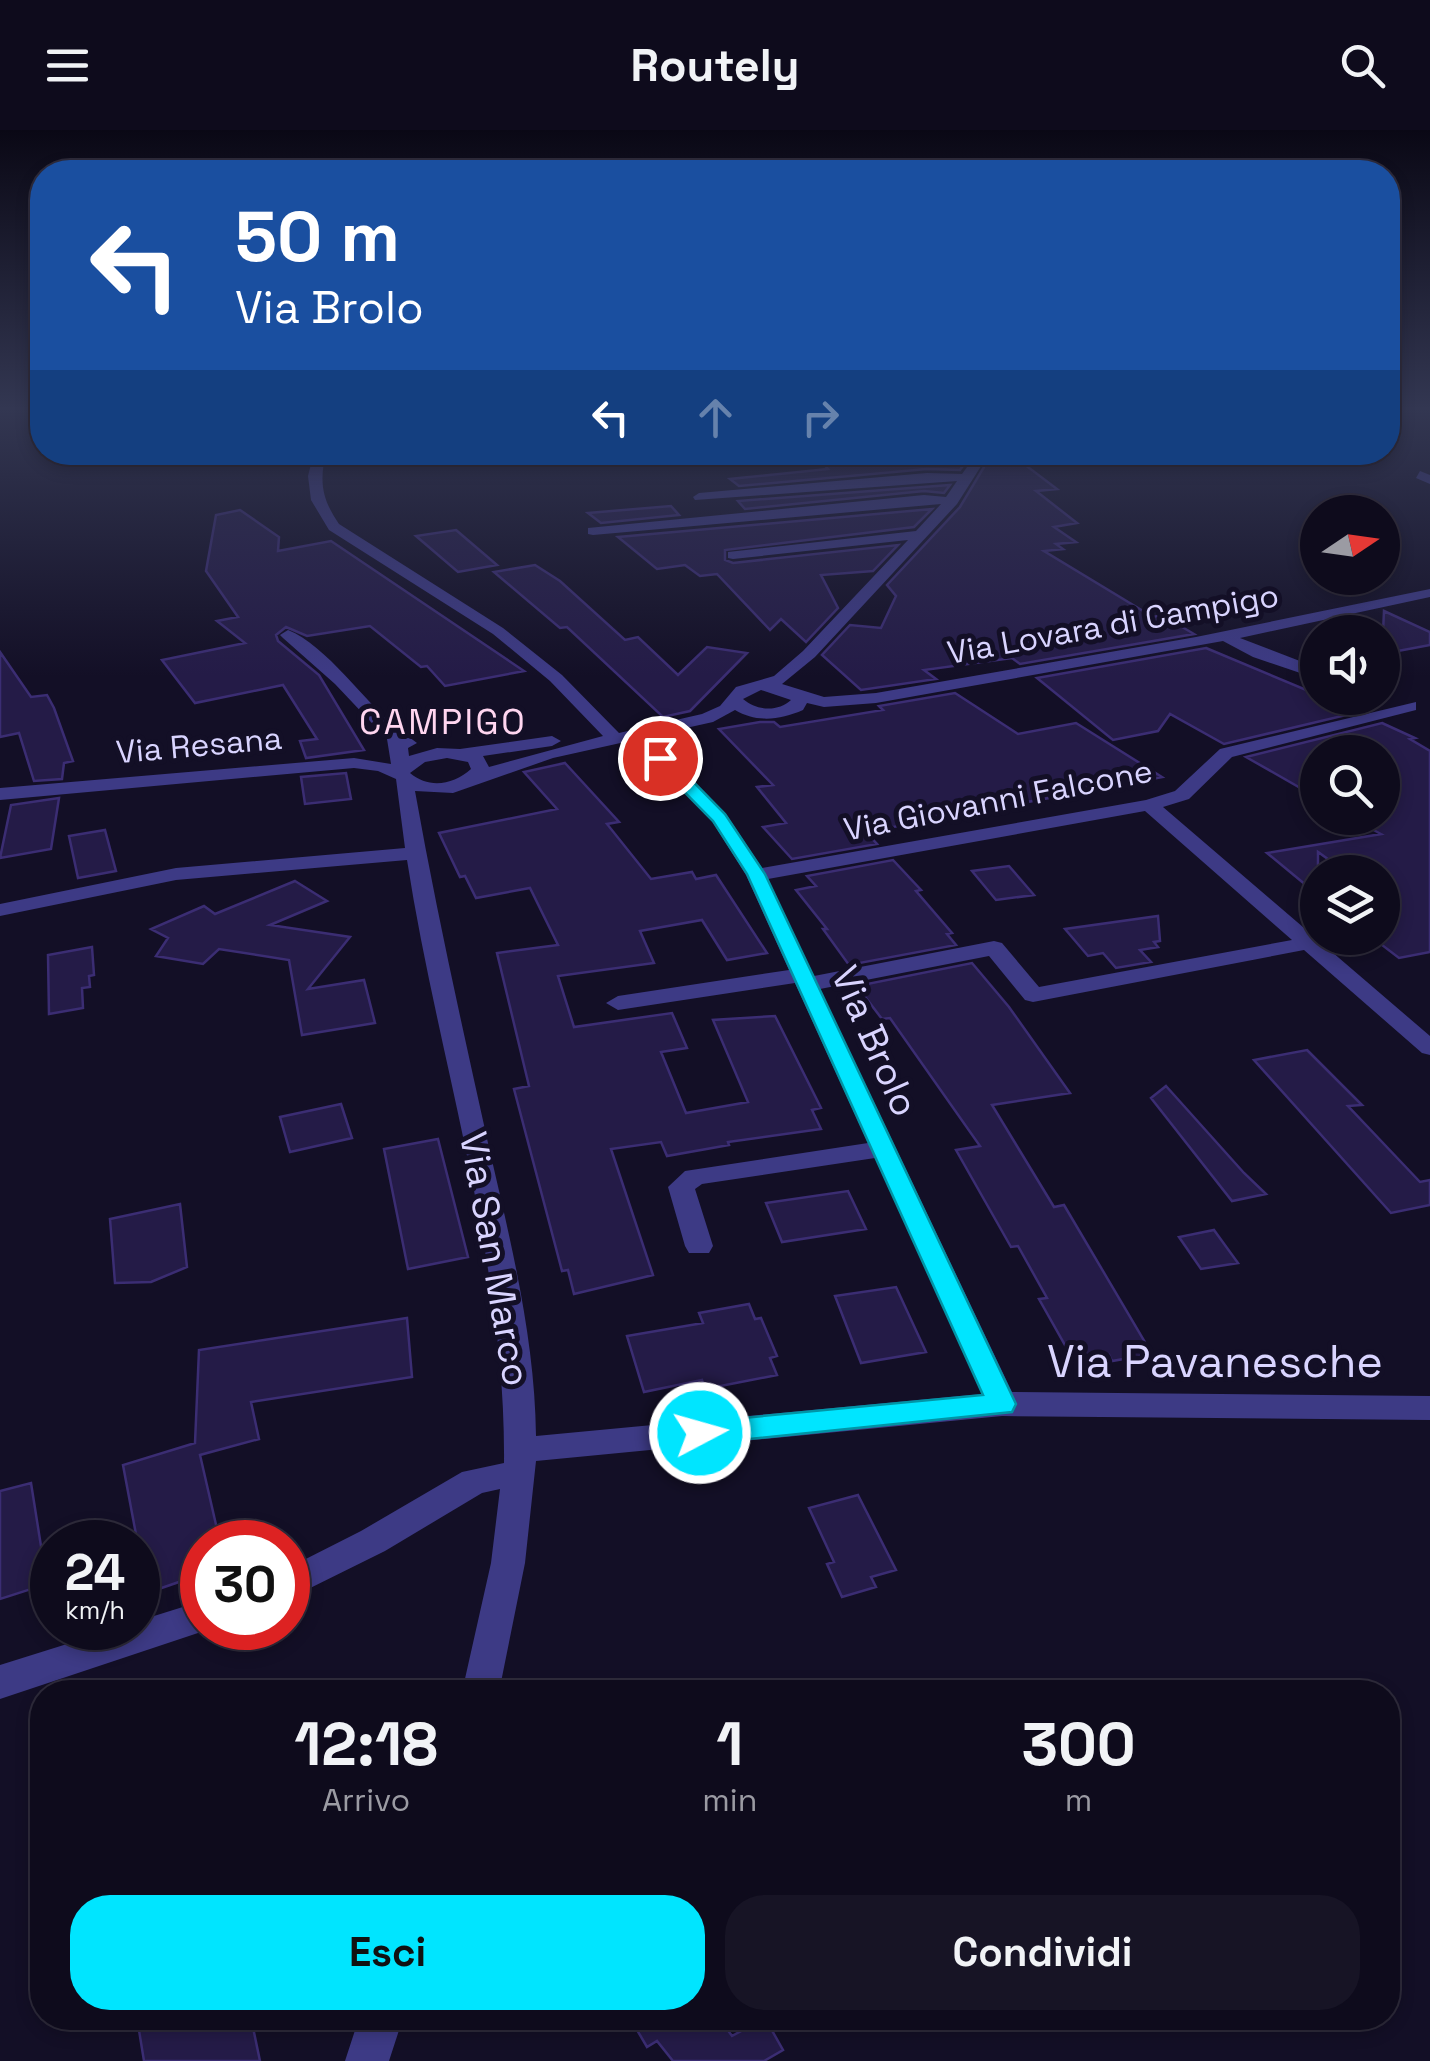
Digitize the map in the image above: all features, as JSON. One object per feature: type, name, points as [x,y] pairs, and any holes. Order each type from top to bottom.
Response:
[{"type":"street","name":"Via Brolo","points":[[317,496],[334,527],[498,631],[636,736],[719,818],[756,874],[1002,1404]]},
{"type":"street","points":[[699,497],[709,496]]},
{"type":"street","name":"Via Lovara di Campigo","points":[[468,780],[559,752],[718,714],[742,690],[763,686],[794,668],[956,496]]},
{"type":"street","points":[[593,530],[918,500],[952,501]]},
{"type":"street","points":[[733,555],[920,536]]},
{"type":"street","name":"Via Lovara di Campigo","points":[[636,736],[1225,636],[1430,593]]},
{"type":"street","points":[[0,910],[162,876],[414,840],[431,806],[468,780],[481,764],[394,736],[341,681],[288,635]]},
{"type":"street","points":[[1225,636],[1259,654],[1300,668]]},
{"type":"street","points":[[734,699],[747,710],[778,712],[797,706],[789,676],[794,668]]},
{"type":"street","name":"Via Lovara di Campigo","points":[[763,686],[824,702],[865,699]]},
{"type":"street","points":[[1400,703],[1430,714]]},
{"type":"street","name":"Via Giovanni Falcone","points":[[756,874],[1149,805],[1182,795],[1226,753],[1410,706]]},
{"type":"street","name":"Via San Marco","points":[[394,736],[506,1286],[520,1398],[520,1462],[508,1563],[484,1680]]},
{"type":"street","points":[[402,770],[449,754],[548,740],[581,748]]},
{"type":"street","name":"Via Lovara di Campigo","points":[[449,754],[559,752]]},
{"type":"street","name":"Via Resana","points":[[0,794],[354,763],[402,770],[434,788],[468,780]]},
{"type":"street","points":[[1149,805],[1300,936]]},
{"type":"street","points":[[618,1003],[807,980],[994,948],[1033,995],[1300,945]]},
{"type":"street","points":[[1322,955],[1430,1048]]},
{"type":"street","points":[[698,1246],[680,1187],[694,1178],[883,1149]]},
{"type":"street","name":"Via Pavanesche","points":[[310,1573],[373,1542],[474,1481],[520,1462],[1002,1404],[1430,1408]]},
{"type":"street","points":[[0,1682],[180,1623]]},
{"type":"street","points":[[367,2061],[376,2030]]},
{"type":"building","points":[[803,496],[873,496],[745,509],[738,501]]},
{"type":"building","points":[[967,496],[1043,496],[1077,523],[1054,527],[1076,542],[1056,544],[1063,549],[1044,551],[1153,617],[1162,615],[1194,634],[1020,664],[1012,658],[924,670],[936,679],[861,690],[822,655],[850,625],[881,628],[896,596],[887,585]]},
{"type":"building","points":[[671,506],[679,515],[601,523],[588,513]]},
{"type":"building","points":[[932,509],[914,527],[725,550],[725,560],[733,563],[898,545],[873,571],[821,575],[838,608],[806,642],[781,619],[770,630],[717,574],[700,576],[685,565],[657,569],[618,537]]},
{"type":"building","points":[[240,510],[279,537],[278,551],[331,541],[524,671],[445,686],[427,666],[421,667],[370,626],[307,636],[286,627],[276,635],[278,641],[319,675],[364,750],[306,758],[300,741],[317,739],[283,685],[195,703],[162,660],[245,643],[217,621],[238,617],[206,571],[216,515]]},
{"type":"building","points":[[456,530],[497,565],[458,572],[416,536]]},
{"type":"building","points":[[535,565],[560,581],[625,640],[638,637],[678,675],[707,647],[747,653],[690,711],[663,717],[567,627],[560,628],[494,572]]},
{"type":"building","points":[[1400,618],[1430,632],[1430,645],[1400,651]]},
{"type":"building","points":[[1206,648],[1300,687],[1300,715],[1346,715],[1224,744],[1170,714],[1158,731],[1113,740],[1037,678]]},
{"type":"building","points":[[0,652],[31,697],[47,695],[54,708],[73,761],[64,763],[62,779],[34,781],[19,733],[0,737]]},
{"type":"building","points":[[955,693],[1018,734],[1076,723],[1162,777],[866,832],[877,844],[792,859],[763,827],[786,823],[757,787],[773,785],[719,729],[760,722],[774,722],[780,727]]},
{"type":"building","points":[[1382,723],[1415,738],[1410,739],[1430,751],[1430,952],[1399,958],[1395,955],[1400,955],[1400,855],[1300,855],[1300,880],[1267,853],[1375,835],[1400,835],[1400,735],[1334,735]]},
{"type":"building","points":[[1300,744],[1300,788],[1246,757]]},
{"type":"building","points":[[565,763],[619,822],[607,824],[651,879],[692,872],[696,879],[716,875],[767,953],[727,960],[702,920],[640,931],[654,963],[558,976],[574,1027],[672,1013],[687,1048],[661,1052],[686,1113],[748,1102],[713,1020],[775,1016],[821,1108],[812,1110],[821,1129],[728,1142],[729,1145],[667,1156],[661,1142],[611,1149],[653,1275],[574,1294],[568,1270],[562,1271],[514,1089],[529,1086],[497,953],[558,945],[530,888],[476,898],[465,876],[460,877],[439,833],[557,809],[524,772]]},
{"type":"building","points":[[346,773],[351,799],[305,804],[301,777]]},
{"type":"building","points":[[59,798],[51,849],[0,858],[11,805]]},
{"type":"building","points":[[105,830],[116,871],[78,878],[69,836]]},
{"type":"building","points":[[893,860],[921,890],[916,891],[952,933],[947,934],[956,945],[849,965],[796,890],[816,886],[807,876]]},
{"type":"building","points":[[1009,866],[1034,895],[996,900],[972,871]]},
{"type":"building","points":[[295,881],[327,901],[270,925],[350,937],[308,989],[364,980],[375,1023],[302,1035],[289,960],[219,949],[203,964],[156,956],[168,938],[151,929],[204,906],[215,914]]},
{"type":"building","points":[[1158,916],[1160,941],[1154,942],[1158,947],[1140,950],[1151,962],[1116,968],[1103,953],[1088,956],[1065,929]]},
{"type":"building","points":[[92,947],[94,975],[89,976],[90,987],[82,988],[83,1008],[49,1014],[48,955]]},
{"type":"building","points":[[972,963],[1009,1007],[1070,1093],[992,1105],[1054,1207],[1064,1205],[1152,1354],[1112,1361],[1109,1355],[1074,1361],[1039,1299],[1047,1298],[1018,1246],[1011,1247],[956,1150],[980,1146],[890,1018],[882,1019],[863,994],[868,993],[862,985]]},
{"type":"building","points":[[1307,1050],[1362,1105],[1348,1106],[1420,1182],[1430,1180],[1430,1205],[1391,1213],[1254,1060]]},
{"type":"building","points":[[1166,1086],[1266,1194],[1232,1201],[1151,1098]]},
{"type":"building","points":[[341,1104],[352,1138],[290,1152],[280,1117]]},
{"type":"building","points":[[438,1139],[468,1257],[408,1269],[384,1149]]},
{"type":"building","points":[[848,1191],[866,1229],[782,1242],[766,1203]]},
{"type":"building","points":[[180,1204],[187,1267],[151,1282],[115,1283],[110,1219]]},
{"type":"building","points":[[1214,1230],[1238,1263],[1201,1269],[1179,1237]]},
{"type":"building","points":[[896,1287],[926,1352],[861,1363],[835,1296]]},
{"type":"building","points":[[749,1304],[755,1319],[761,1318],[777,1356],[770,1358],[777,1375],[705,1389],[702,1380],[644,1392],[627,1336],[703,1323],[699,1313]]},
{"type":"building","points":[[407,1318],[412,1377],[251,1402],[259,1439],[200,1455],[215,1520],[180,1520],[180,1582],[160,1589],[160,1520],[133,1520],[123,1465],[195,1443],[199,1350]]},
{"type":"building","points":[[31,1483],[37,1520],[30,1520],[30,1589],[0,1599],[0,1491]]},
{"type":"building","points":[[858,1495],[896,1570],[871,1577],[876,1587],[842,1597],[827,1564],[834,1562],[809,1508]]},
{"type":"building","points":[[139,2030],[254,2030],[260,2061],[144,2061]]},
{"type":"building","points":[[637,2030],[728,2030],[732,2036],[743,2030],[772,2030],[783,2050],[764,2061],[673,2061],[657,2041],[647,2047]]},
{"type":"district","name":"CAMPIGO","points":[[443,722]]},
{"type":"route","points":[[660,758],[719,818],[756,874],[1002,1404],[700,1433]]}]
